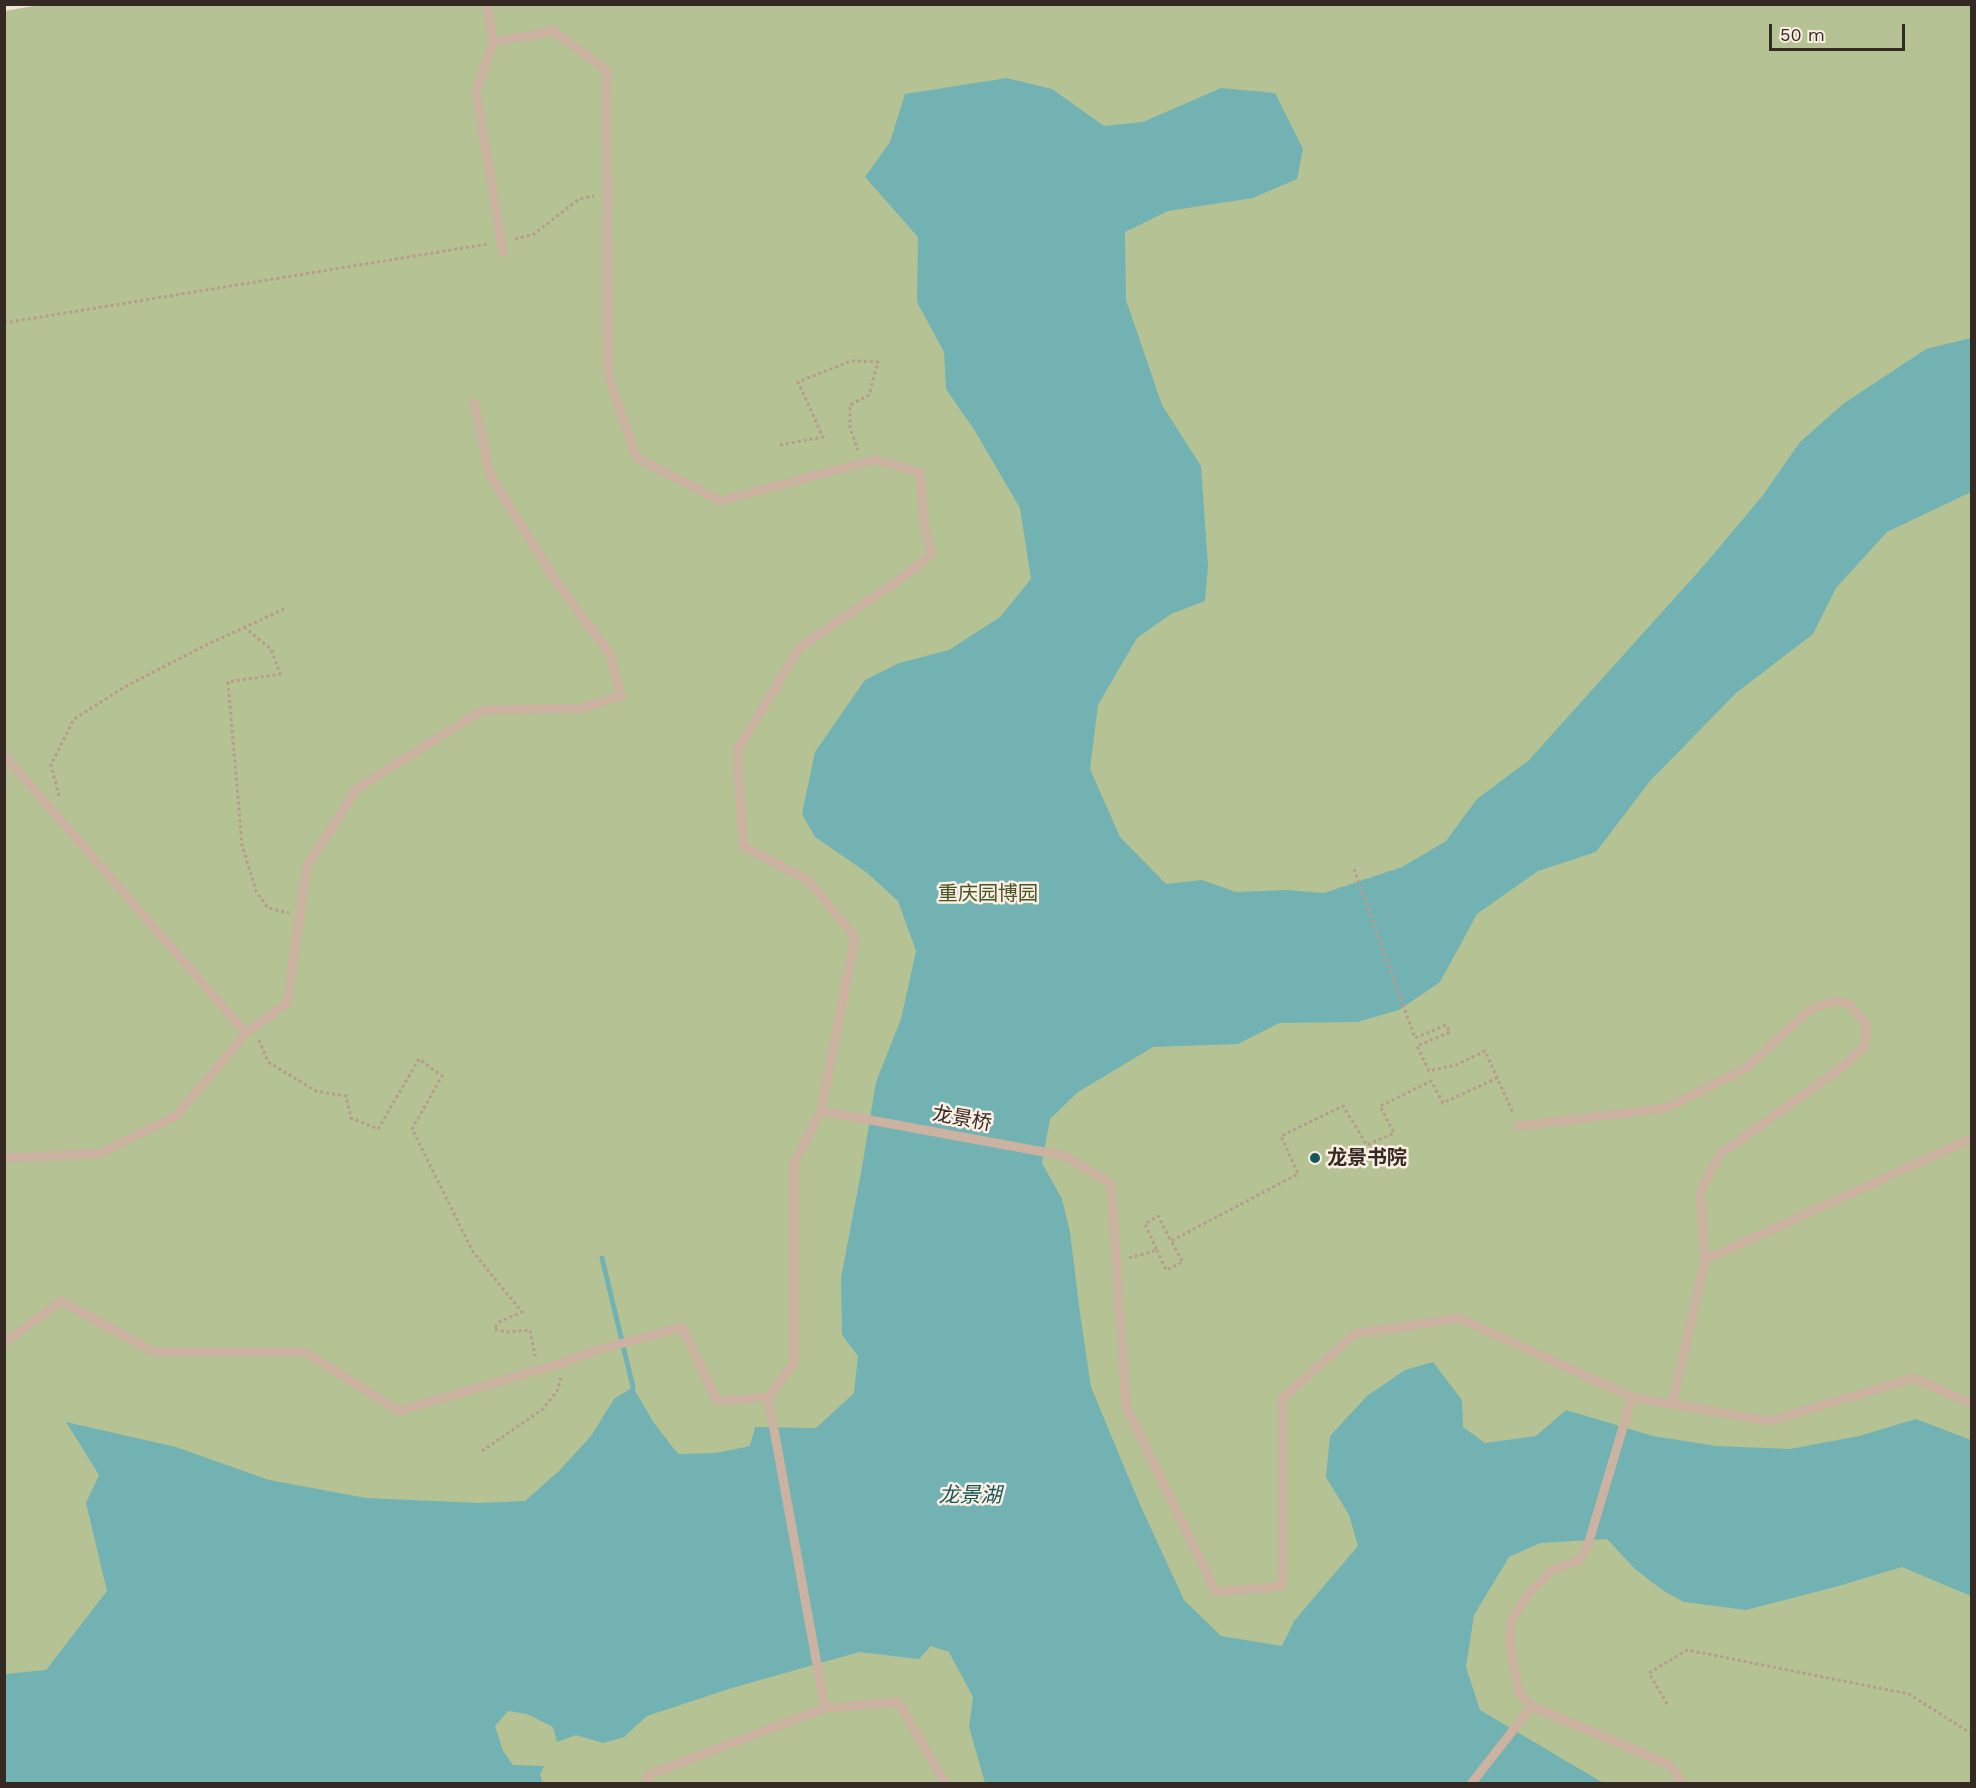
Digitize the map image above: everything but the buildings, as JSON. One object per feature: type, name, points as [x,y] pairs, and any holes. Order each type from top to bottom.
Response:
[{"type":"lane","points":[[487,4],[493,42],[476,92],[502,247]]},
{"type":"lane","points":[[493,42],[554,31],[607,71],[608,375],[636,457],[720,501],[874,460],[920,472],[924,522],[930,555],[899,580],[800,647],[737,750],[744,846],[808,880],[855,937],[821,1111],[794,1163],[794,1363],[768,1397],[825,1708]]},
{"type":"lane","points":[[4,1155],[7,1158],[100,1154],[176,1116],[250,1030],[287,1003],[307,866],[357,788],[483,710],[582,708],[621,696],[610,654],[558,584],[490,475],[474,403]]},
{"type":"lane","points":[[4,755],[250,1030]]},
{"type":"lane","points":[[1519,1126],[1666,1108],[1746,1068],[1809,1011],[1835,1001],[1849,1004],[1866,1023],[1864,1046],[1841,1068],[1720,1154],[1700,1192],[1705,1260],[1672,1404]]},
{"type":"lane","name":"龙景桥","points":[[821,1111],[1065,1156],[1111,1184],[1116,1262]]},
{"type":"lane","points":[[1705,1260],[1971,1138]]},
{"type":"lane","points":[[1116,1262],[1126,1406],[1216,1592],[1282,1586],[1282,1399],[1354,1334],[1459,1318],[1632,1397],[1769,1421],[1914,1378],[1971,1404]]},
{"type":"lane","points":[[4,1343],[61,1301],[154,1353],[305,1352],[399,1410],[565,1362],[597,1350],[682,1327],[717,1401],[768,1397]]},
{"type":"lane","points":[[1632,1397],[1587,1548],[1578,1561],[1552,1570],[1526,1598],[1510,1622],[1510,1645],[1519,1693],[1532,1706],[1670,1765],[1683,1784]]},
{"type":"lane","points":[[645,1784],[648,1775],[825,1708],[898,1702],[946,1784]]},
{"type":"lane","points":[[1471,1784],[1532,1706]]},
{"type":"path","points":[[4,323],[502,247],[534,234],[579,199],[608,193]]},
{"type":"path","points":[[780,445],[823,437],[798,382],[851,361],[878,362],[869,395],[850,405],[850,428],[863,463]]},
{"type":"path","points":[[59,819],[60,801],[51,765],[74,719],[128,685],[284,609]]},
{"type":"path","points":[[244,627],[271,649],[280,674],[228,682],[242,845],[256,891],[268,908],[300,916]]},
{"type":"path","points":[[1353,869],[1415,1038],[1446,1025],[1450,1032],[1417,1047],[1429,1071],[1456,1065],[1485,1051],[1519,1126]]},
{"type":"path","points":[[250,1030],[268,1062],[316,1091],[346,1096],[351,1118],[378,1129],[419,1059],[442,1076],[412,1129],[473,1252],[522,1312],[499,1322],[494,1329],[506,1332],[530,1330],[538,1370]]},
{"type":"path","points":[[1171,1241],[1298,1174],[1281,1136],[1343,1106],[1367,1144],[1394,1133],[1380,1106],[1431,1081],[1443,1103],[1497,1078]]},
{"type":"path","points":[[1158,1216],[1171,1241],[1183,1262],[1166,1270],[1145,1224],[1158,1216]]},
{"type":"path","points":[[1116,1262],[1158,1250]]},
{"type":"path","points":[[482,1451],[543,1409],[558,1390],[565,1362]]},
{"type":"path","points":[[1667,1704],[1649,1673],[1687,1650],[1909,1694],[1971,1734]]},
{"type":"green space","name":"重庆园博园","points":[[45,4],[1971,5],[1971,1783],[5,1784],[5,11]]},
{"type":"water","name":"龙景湖","points":[[1007,78],[1052,89],[1104,126],[1143,122],[1221,88],[1275,93],[1303,149],[1297,179],[1253,198],[1168,211],[1125,232],[1126,300],[1162,405],[1201,466],[1208,566],[1205,601],[1171,614],[1137,638],[1098,705],[1090,769],[1120,837],[1166,884],[1202,880],[1236,892],[1287,890],[1324,893],[1402,867],[1446,841],[1477,799],[1529,760],[1707,562],[1763,495],[1800,442],[1843,404],[1926,349],[1971,338],[1971,492],[1887,532],[1836,588],[1813,634],[1736,693],[1650,781],[1596,852],[1538,871],[1477,914],[1440,982],[1399,1010],[1357,1022],[1279,1023],[1238,1044],[1153,1047],[1078,1092],[1050,1119],[1042,1163],[1062,1199],[1070,1232],[1091,1387],[1138,1500],[1184,1600],[1221,1636],[1282,1646],[1294,1621],[1358,1546],[1349,1515],[1326,1477],[1330,1436],[1367,1396],[1405,1370],[1433,1362],[1462,1400],[1463,1427],[1485,1443],[1536,1436],[1566,1410],[1653,1436],[1716,1446],[1790,1449],[1859,1436],[1916,1419],[1971,1440],[1971,1596],[1902,1567],[1746,1610],[1684,1602],[1665,1592],[1635,1569],[1607,1539],[1540,1543],[1509,1557],[1474,1615],[1466,1667],[1480,1710],[1605,1784],[985,1783],[969,1727],[973,1697],[949,1652],[931,1646],[919,1659],[859,1652],[732,1688],[647,1716],[624,1737],[603,1743],[576,1735],[557,1742],[553,1727],[527,1714],[508,1711],[495,1726],[503,1751],[513,1765],[544,1766],[540,1775],[543,1783],[5,1783],[4,1674],[46,1670],[107,1591],[86,1503],[99,1475],[66,1422],[176,1447],[269,1480],[366,1498],[479,1503],[525,1501],[559,1471],[591,1436],[614,1399],[633,1387],[654,1423],[678,1454],[716,1453],[750,1446],[755,1427],[816,1428],[854,1393],[858,1356],[842,1335],[841,1278],[876,1082],[901,1019],[916,951],[898,901],[866,872],[815,837],[802,814],[815,752],[865,680],[899,663],[949,650],[1000,617],[1031,579],[1020,508],[975,431],[946,389],[944,352],[917,302],[918,237],[865,177],[890,142],[905,94]]},
{"type":"waterway","points":[[602,1258],[633,1387]]},
{"type":"place","name":"龙景书院","points":[[1315,1158]]}]
